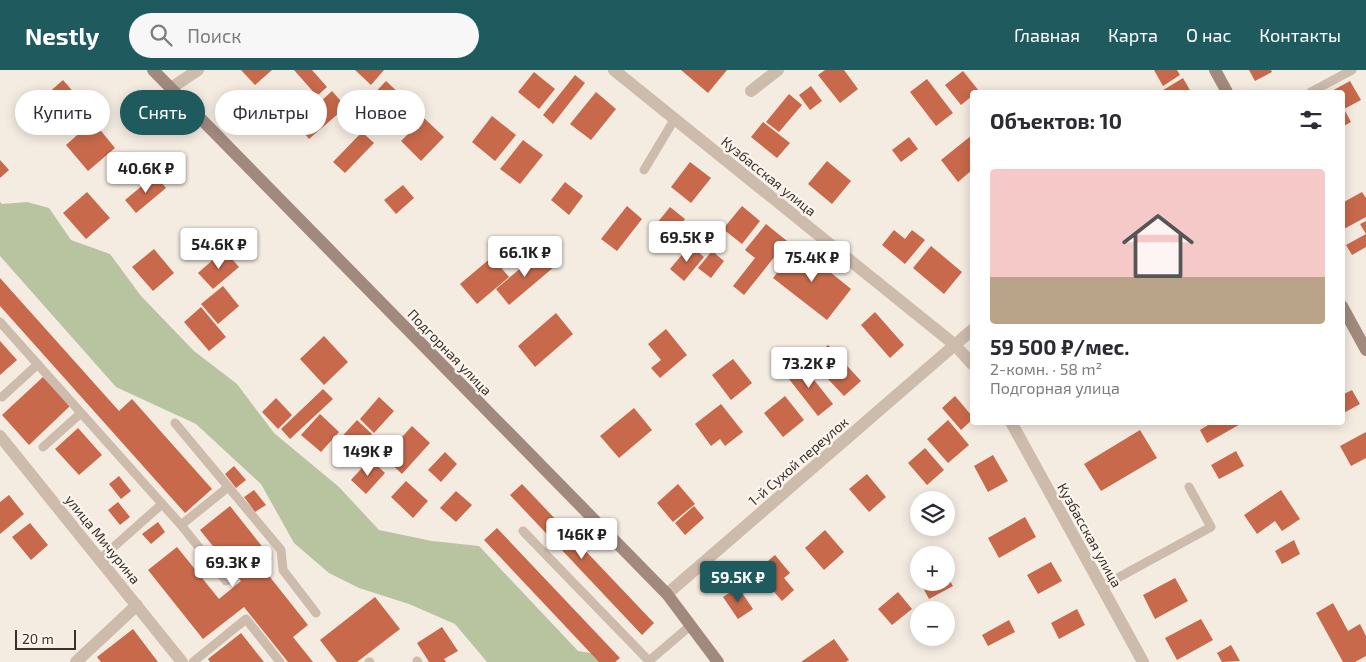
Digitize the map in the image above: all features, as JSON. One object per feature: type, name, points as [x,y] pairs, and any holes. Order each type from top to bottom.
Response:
[{"type":"street","name":"Подгорная улица","points":[[154,70],[667,594],[718,662]]},
{"type":"street","points":[[171,88],[198,70]]},
{"type":"street","name":"Кузбасская улица","points":[[614,70],[955,344],[970,362]]},
{"type":"street","points":[[751,91],[778,70]]},
{"type":"street","points":[[1215,70],[1226,90]]},
{"type":"street","points":[[1345,312],[1366,350]]},
{"type":"street","name":"1-й Сухой переулок","points":[[667,594],[970,332]]},
{"type":"street","name":"Кузбасская улица","points":[[1013,425],[1142,662]]},
{"type":"street","name":"улица Мичурина","points":[[0,436],[182,662]]},
{"type":"street","points":[[76,662],[137,605]]},
{"type":"lane","points":[[1316,90],[1352,70]]},
{"type":"lane","points":[[644,170],[674,120]]},
{"type":"lane","points":[[0,322],[181,525],[226,581]]},
{"type":"lane","points":[[2,397],[38,364]]},
{"type":"lane","points":[[42,447],[81,412]]},
{"type":"lane","points":[[175,423],[227,488],[281,550],[283,570],[316,613]]},
{"type":"lane","points":[[1101,588],[1211,527],[1189,487]]},
{"type":"lane","points":[[181,525],[227,488]]},
{"type":"lane","points":[[100,559],[162,504]]},
{"type":"lane","points":[[523,531],[649,661],[690,626]]},
{"type":"lane","points":[[193,662],[246,619],[280,662]]},
{"type":"green space","points":[[0,202],[2,204],[27,202],[49,208],[71,240],[110,254],[141,296],[194,351],[237,384],[274,433],[339,487],[379,530],[432,541],[479,546],[578,651],[608,656],[617,662],[487,662],[455,624],[409,604],[359,588],[329,573],[294,543],[261,484],[196,424],[116,387],[0,256]]},
{"type":"building","points":[[241,70],[272,70],[255,85]]},
{"type":"building","points":[[294,70],[312,70],[327,87],[324,90],[312,90]]},
{"type":"building","points":[[355,70],[384,70],[371,85]]},
{"type":"building","points":[[681,70],[727,70],[708,93]]},
{"type":"building","points":[[825,70],[844,70],[858,89],[840,103],[818,75]]},
{"type":"building","points":[[1154,70],[1177,70],[1180,75],[1163,86]]},
{"type":"building","points":[[1249,70],[1271,70],[1272,72],[1255,81]]},
{"type":"building","points":[[963,71],[978,90],[970,90],[970,98],[961,105],[945,85]]},
{"type":"building","points":[[534,72],[555,89],[539,109],[518,92]]},
{"type":"building","points":[[575,75],[585,83],[553,124],[543,115]]},
{"type":"building","points":[[1183,78],[1190,90],[1163,90]]},
{"type":"building","points":[[927,79],[953,113],[936,126],[910,92]]},
{"type":"building","points":[[63,80],[72,90],[52,90]]},
{"type":"building","points":[[386,81],[396,90],[377,90]]},
{"type":"building","points":[[1350,81],[1361,100],[1345,108],[1345,90],[1334,90]]},
{"type":"building","points":[[811,86],[822,101],[810,110],[799,95]]},
{"type":"building","points":[[332,91],[337,97],[337,115],[327,123],[327,96]]},
{"type":"building","points":[[596,92],[616,109],[591,140],[570,124]]},
{"type":"building","points":[[789,94],[802,105],[779,132],[766,122]]},
{"type":"building","points":[[1345,111],[1351,122],[1345,125]]},
{"type":"building","points":[[492,116],[516,135],[495,161],[472,142]]},
{"type":"building","points":[[425,119],[444,137],[421,161],[401,141],[407,135],[425,135]]},
{"type":"building","points":[[763,122],[790,143],[777,158],[751,137]]},
{"type":"building","points":[[77,135],[104,135],[115,148],[88,171],[66,145]]},
{"type":"building","points":[[306,135],[314,135],[309,139]]},
{"type":"building","points":[[359,135],[365,135],[374,143],[345,173],[333,162]]},
{"type":"building","points":[[909,137],[918,149],[901,162],[892,150]]},
{"type":"building","points":[[970,137],[970,172],[958,182],[941,160]]},
{"type":"building","points":[[523,140],[543,155],[520,184],[500,169]]},
{"type":"building","points":[[0,160],[9,170],[0,178]]},
{"type":"building","points":[[827,161],[851,181],[832,204],[808,184]]},
{"type":"building","points":[[690,162],[711,178],[691,203],[671,187]]},
{"type":"building","points":[[155,175],[166,188],[136,213],[125,200]]},
{"type":"building","points":[[565,182],[583,196],[569,215],[551,200]]},
{"type":"building","points":[[403,185],[414,198],[396,214],[384,200]]},
{"type":"building","points":[[87,192],[110,218],[86,239],[63,213]]},
{"type":"building","points":[[1362,192],[1366,198],[1366,217],[1345,228],[1345,201]]},
{"type":"building","points":[[627,206],[642,219],[617,251],[601,239]]},
{"type":"building","points":[[742,206],[760,221],[742,244],[723,229]]},
{"type":"building","points":[[670,207],[685,219],[668,240],[653,228]]},
{"type":"building","points":[[1366,221],[1366,234],[1360,224]]},
{"type":"building","points":[[766,224],[787,241],[744,295],[733,286],[755,258],[745,250]]},
{"type":"building","points":[[894,230],[905,239],[912,230],[925,240],[905,264],[882,245]]},
{"type":"building","points":[[1366,234],[1366,247],[1352,255],[1346,245]]},
{"type":"building","points":[[690,245],[704,257],[684,281],[670,269]]},
{"type":"building","points":[[798,246],[851,289],[827,320],[773,278]]},
{"type":"building","points":[[931,246],[962,272],[944,294],[913,268]]},
{"type":"building","points":[[154,249],[174,273],[153,291],[132,267]]},
{"type":"building","points":[[224,250],[239,267],[213,289],[198,273]]},
{"type":"building","points":[[541,251],[554,267],[509,305],[496,289]]},
{"type":"building","points":[[712,251],[724,261],[711,278],[698,268]]},
{"type":"building","points":[[492,257],[509,277],[477,304],[460,284]]},
{"type":"building","points":[[0,278],[119,411],[132,399],[212,489],[185,513],[0,306]]},
{"type":"building","points":[[223,286],[239,306],[218,324],[201,304]]},
{"type":"building","points":[[201,307],[226,337],[209,351],[184,322]]},
{"type":"building","points":[[875,312],[904,345],[890,358],[861,325]]},
{"type":"building","points":[[556,313],[573,334],[535,367],[518,346]]},
{"type":"building","points":[[666,329],[687,355],[660,378],[651,368],[661,360],[648,344]]},
{"type":"building","points":[[324,336],[348,362],[324,385],[300,359]]},
{"type":"building","points":[[0,341],[17,360],[0,375]]},
{"type":"building","points":[[828,345],[861,381],[844,396],[811,361]]},
{"type":"building","points":[[733,359],[752,383],[731,400],[712,375]]},
{"type":"building","points":[[800,362],[833,404],[818,416],[785,374]]},
{"type":"building","points":[[43,377],[70,406],[29,445],[2,415]]},
{"type":"building","points":[[323,389],[333,399],[290,439],[281,429]]},
{"type":"building","points":[[1352,390],[1360,404],[1345,412],[1345,394]]},
{"type":"building","points":[[785,396],[804,420],[783,437],[764,413]]},
{"type":"building","points":[[955,396],[970,414],[970,422],[961,430],[942,408]]},
{"type":"building","points":[[379,397],[394,411],[374,433],[360,419]]},
{"type":"building","points":[[276,398],[292,415],[278,429],[262,412]]},
{"type":"building","points":[[721,404],[743,432],[725,446],[720,439],[711,446],[695,424]]},
{"type":"building","points":[[634,408],[652,430],[619,458],[600,436]]},
{"type":"building","points":[[320,414],[339,432],[321,452],[301,435]]},
{"type":"building","points":[[357,420],[372,434],[351,457],[336,443]]},
{"type":"building","points":[[948,420],[969,445],[948,463],[927,439]]},
{"type":"building","points":[[1208,425],[1239,425],[1207,443],[1200,430]]},
{"type":"building","points":[[412,426],[430,443],[402,474],[384,457]]},
{"type":"building","points":[[78,428],[102,455],[79,475],[55,449]]},
{"type":"building","points":[[1140,430],[1157,458],[1101,491],[1084,464]]},
{"type":"building","points":[[1366,432],[1366,458],[1351,466],[1340,446]]},
{"type":"building","points":[[925,448],[944,470],[927,485],[908,463]]},
{"type":"building","points":[[1236,451],[1244,466],[1219,479],[1211,465]]},
{"type":"building","points":[[445,452],[457,464],[441,482],[428,470]]},
{"type":"building","points":[[993,455],[1008,481],[988,492],[974,466]]},
{"type":"building","points":[[370,459],[385,473],[366,494],[351,480]]},
{"type":"building","points":[[234,466],[246,480],[236,488],[225,474]]},
{"type":"building","points":[[867,474],[886,497],[869,512],[849,489]]},
{"type":"building","points":[[119,476],[131,491],[121,499],[109,484]]},
{"type":"building","points":[[406,481],[428,501],[413,518],[391,497]]},
{"type":"building","points":[[522,484],[654,623],[642,635],[510,495]]},
{"type":"building","points":[[678,484],[695,504],[673,522],[657,503]]},
{"type":"building","points":[[254,490],[266,505],[255,512],[244,497]]},
{"type":"building","points":[[1281,490],[1300,519],[1282,531],[1275,521],[1257,534],[1244,515]]},
{"type":"building","points":[[456,491],[472,505],[456,522],[440,508]]},
{"type":"building","points":[[9,495],[24,514],[0,534],[0,502]]},
{"type":"building","points":[[118,502],[130,517],[120,525],[108,510]]},
{"type":"building","points":[[230,506],[272,559],[262,567],[308,625],[293,637],[313,662],[288,662],[244,607],[203,639],[148,570],[177,547],[219,599],[241,581],[200,530]]},
{"type":"building","points":[[694,506],[704,518],[685,535],[675,523]]},
{"type":"building","points":[[1025,517],[1036,537],[999,558],[988,538]]},
{"type":"building","points":[[158,522],[165,532],[151,544],[142,534]]},
{"type":"building","points":[[30,523],[48,545],[31,560],[12,537]]},
{"type":"building","points":[[497,528],[620,658],[615,662],[599,662],[484,540]]},
{"type":"building","points":[[825,530],[844,552],[824,570],[805,548]]},
{"type":"building","points":[[1294,540],[1300,554],[1282,564],[1275,551]]},
{"type":"building","points":[[775,555],[790,573],[784,578],[794,590],[782,601],[756,571]]},
{"type":"building","points":[[1051,562],[1062,581],[1038,594],[1027,575]]},
{"type":"building","points":[[1175,578],[1188,601],[1155,619],[1143,595]]},
{"type":"building","points":[[738,587],[753,609],[738,619],[723,597]]},
{"type":"building","points":[[925,591],[944,591],[929,599]]},
{"type":"building","points":[[898,592],[910,607],[910,611],[892,625],[878,609]]},
{"type":"building","points":[[375,597],[400,629],[357,662],[337,662],[320,640]]},
{"type":"building","points":[[1333,603],[1348,631],[1360,624],[1366,636],[1366,656],[1355,662],[1343,662],[1316,613]]},
{"type":"building","points":[[1077,609],[1085,625],[1059,639],[1051,623]]},
{"type":"building","points":[[1201,619],[1213,640],[1177,660],[1165,638]]},
{"type":"building","points":[[1009,620],[1015,632],[988,646],[982,635]]},
{"type":"building","points":[[442,627],[458,651],[444,659],[446,662],[429,662],[417,643]]},
{"type":"building","points":[[133,629],[158,662],[101,662],[97,657]]},
{"type":"building","points":[[241,633],[264,662],[210,662],[208,659]]},
{"type":"building","points":[[834,639],[849,660],[846,662],[801,662]]},
{"type":"building","points":[[1231,645],[1240,661],[1222,662],[1217,653]]}]
